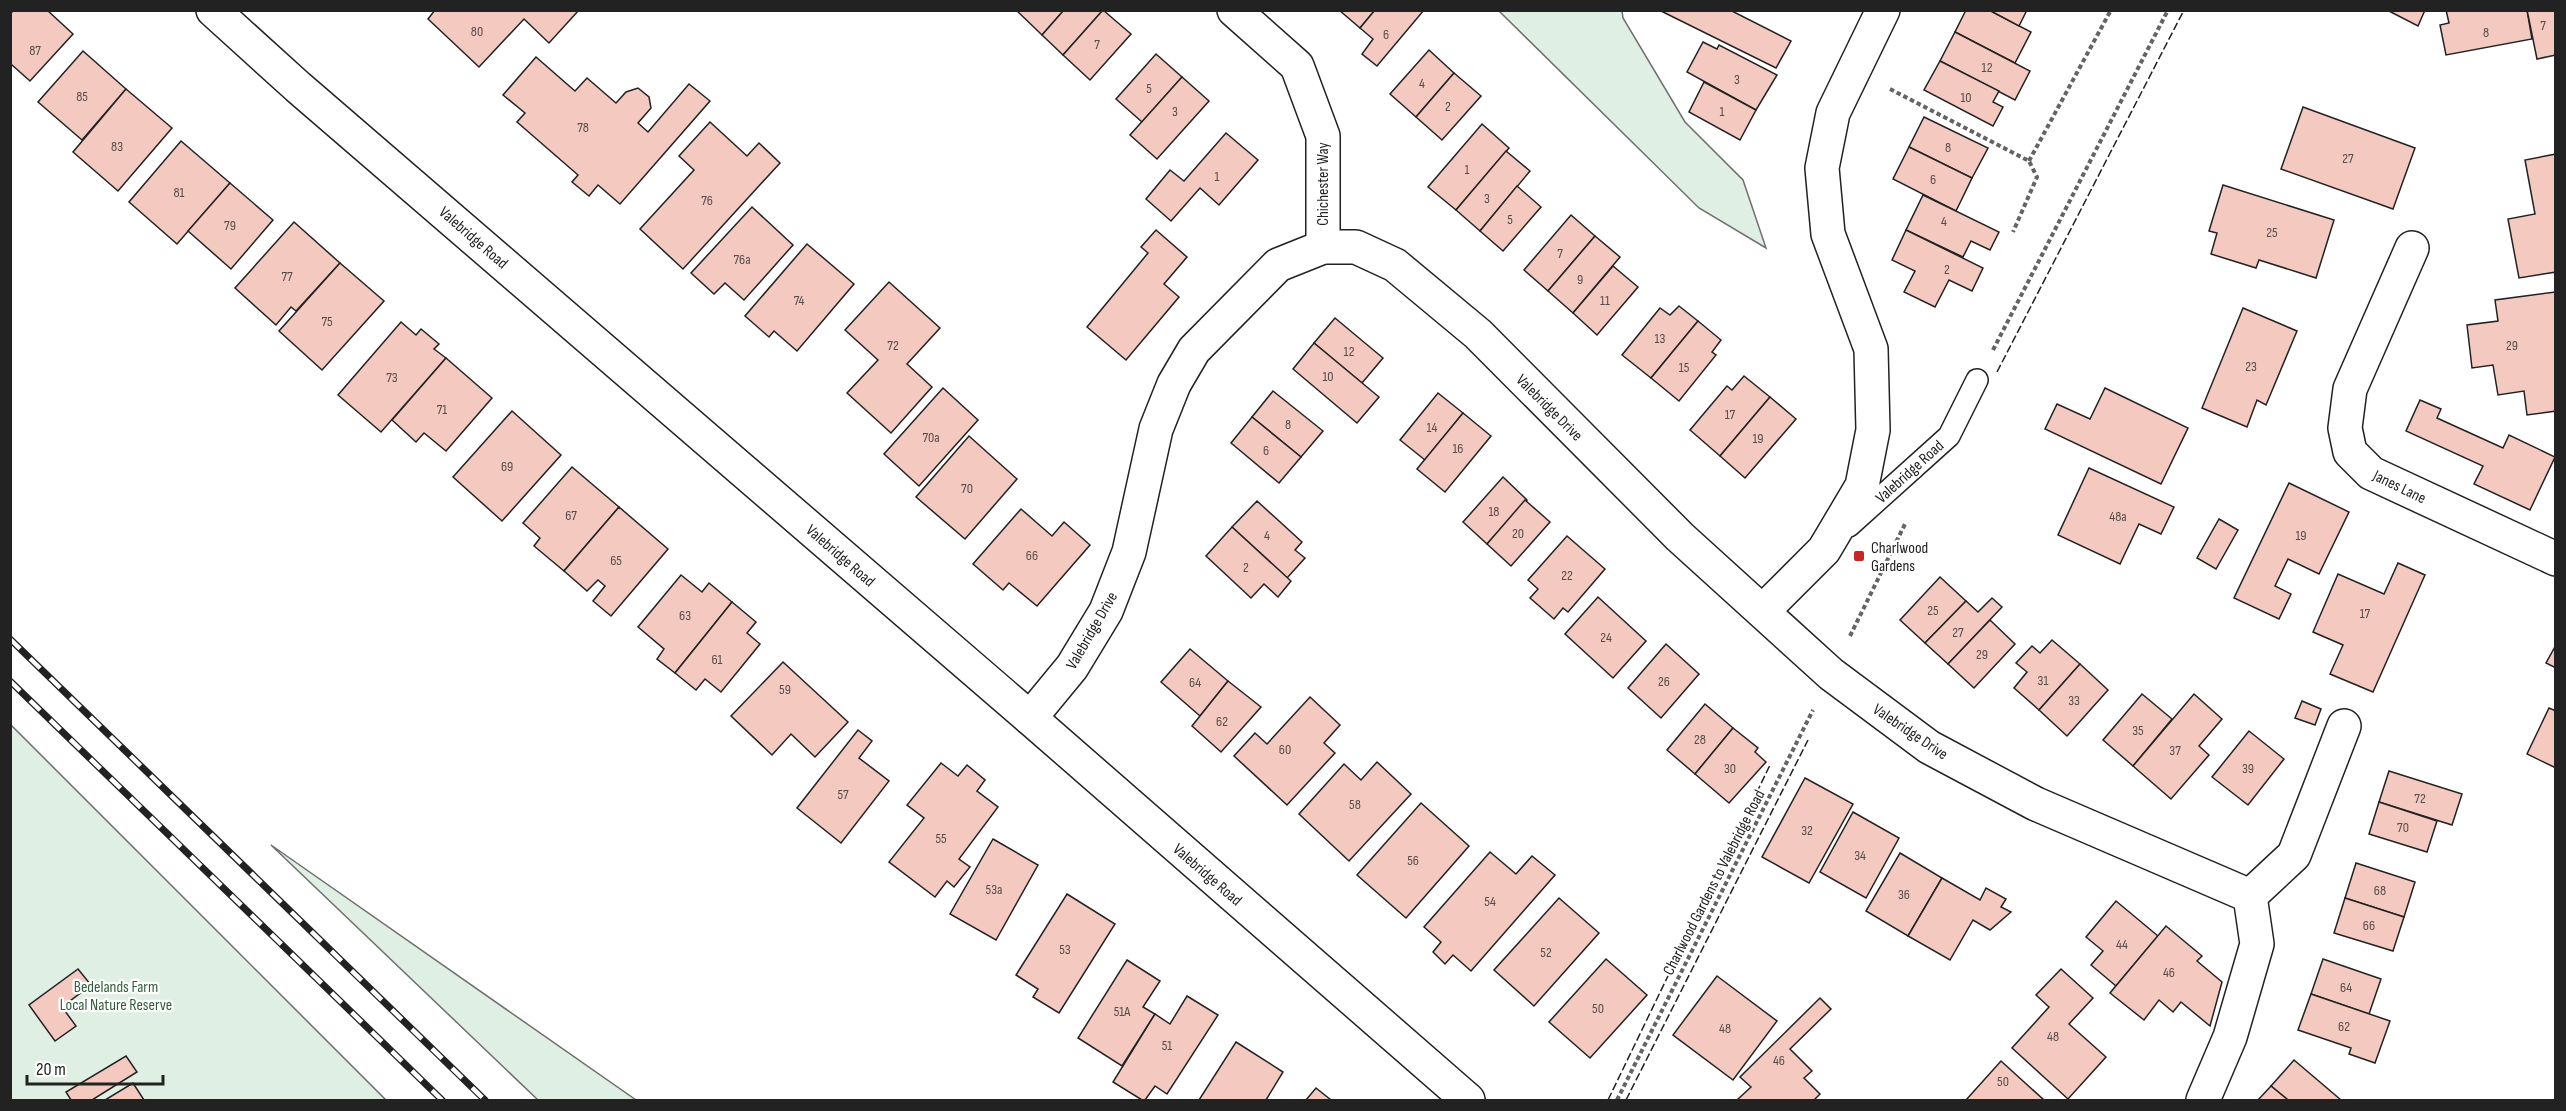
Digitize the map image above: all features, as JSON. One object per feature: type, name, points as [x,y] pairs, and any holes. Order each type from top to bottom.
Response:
[{"type":"street","name":"Valebridge Road","points":[[213,10],[298,87],[1030,718],[1468,1101]]},
{"type":"street","name":"Chichester Way","points":[[1234,10],[1297,66],[1323,136],[1323,247]]},
{"type":"street","points":[[1763,611],[1824,550],[1862,486],[1873,430],[1871,349],[1828,234],[1822,168],[1833,113],[1883,10]]},
{"type":"street","name":"Valebridge Drive","points":[[1030,718],[1072,666],[1106,610],[1129,552],[1156,429],[1174,384],[1194,350],[1278,265],[1323,247],[1356,247],[1395,265],[1478,334],[1680,537],[1831,674],[1929,747],[2036,804],[2250,896]]},
{"type":"street","name":"Janes Lane","points":[[2412,248],[2350,388],[2345,428],[2350,452],[2370,473],[2556,559]]},
{"type":"street","points":[[2203,1101],[2230,1037],[2257,944],[2250,896],[2294,855],[2344,726]]},
{"type":"lane","name":"Valebridge Road","points":[[1824,550],[1905,473],[1949,436],[1977,380]]},
{"type":"path","points":[[2028,161],[2111,10]]},
{"type":"path","points":[[1977,380],[2168,10]]},
{"type":"path","points":[[1854,70],[2028,161],[2037,177],[2013,232]]},
{"type":"path","name":"Charlwood Gardens to Valebridge Road","points":[[1617,1101],[1907,519]]},
{"type":"green space","points":[[1499,11],[1622,11],[1623,18],[1685,122],[1743,180],[1766,248],[1699,208]]},
{"type":"green space","name":"Bedelands Farm Local Nature Reserve","points":[[11,725],[386,1100],[11,1100]]},
{"type":"green space","points":[[271,845],[636,1100],[538,1100]]},
{"type":"building","points":[[14,10],[47,10],[73,34],[30,81],[12,65],[10,67],[10,14]]},
{"type":"building","points":[[435,10],[579,10],[549,43],[524,19],[479,67],[428,19]]},
{"type":"building","points":[[1016,10],[1064,10],[1042,35]]},
{"type":"building","points":[[1064,10],[1103,10],[1063,55],[1042,35]]},
{"type":"building","points":[[1103,10],[1131,34],[1090,80],[1063,55]]},
{"type":"building","points":[[1339,10],[1375,10],[1360,28]]},
{"type":"building","points":[[1375,10],[1424,10],[1377,66],[1362,54],[1373,39],[1360,28]]},
{"type":"building","points":[[1659,10],[1730,10],[1791,41],[1776,68]]},
{"type":"building","points":[[1966,10],[1989,10],[2031,32],[2015,63],[1955,32]]},
{"type":"building","points":[[1989,10],[2027,10],[2019,26]]},
{"type":"building","points":[[2387,10],[2425,10],[2418,26]]},
{"type":"building","points":[[2446,10],[2527,10],[2532,39],[2446,55],[2440,25],[2449,23]]},
{"type":"building","points":[[2527,10],[2556,10],[2556,55],[2537,59]]},
{"type":"building","points":[[1955,32],[2030,71],[2015,100],[1940,61]]},
{"type":"building","points":[[1703,42],[1717,49],[1719,45],[1777,75],[1756,110],[1687,72]]},
{"type":"building","points":[[1429,50],[1454,73],[1416,117],[1390,94]]},
{"type":"building","points":[[83,51],[126,89],[82,140],[38,102]]},
{"type":"building","points":[[1156,54],[1182,77],[1142,122],[1116,99]]},
{"type":"building","points":[[536,57],[575,91],[587,78],[616,103],[626,92],[638,88],[649,97],[651,108],[638,123],[648,132],[689,84],[710,101],[620,204],[598,185],[589,196],[572,182],[578,175],[517,122],[525,113],[503,95]]},
{"type":"building","points":[[1940,61],[1999,91],[1993,102],[2003,107],[1993,126],[1924,90]]},
{"type":"building","points":[[1454,73],[1481,96],[1442,140],[1416,117]]},
{"type":"building","points":[[1182,77],[1209,101],[1157,159],[1130,135]]},
{"type":"building","points":[[1704,82],[1756,110],[1740,140],[1689,112]]},
{"type":"building","points":[[126,89],[172,128],[118,191],[73,152]]},
{"type":"building","points":[[2303,107],[2415,148],[2393,209],[2281,169]]},
{"type":"building","points":[[1924,117],[1988,148],[1972,178],[1909,147]]},
{"type":"building","points":[[710,122],[747,156],[759,143],[780,163],[683,269],[640,229],[694,170],[679,156]]},
{"type":"building","points":[[1482,124],[1509,148],[1456,210],[1428,187]]},
{"type":"building","points":[[1226,133],[1258,160],[1219,205],[1200,188],[1171,221],[1146,199],[1170,170],[1184,181]]},
{"type":"building","points":[[181,141],[230,183],[177,244],[129,202]]},
{"type":"building","points":[[1909,147],[1972,178],[1956,211],[1893,179]]},
{"type":"building","points":[[1506,151],[1530,171],[1480,231],[1456,210]]},
{"type":"building","points":[[2556,154],[2556,272],[2519,278],[2508,219],[2535,214],[2525,160]]},
{"type":"building","points":[[230,183],[273,220],[231,269],[188,231]]},
{"type":"building","points":[[2223,185],[2334,220],[2316,278],[2259,260],[2256,268],[2211,254],[2217,233],[2209,231]]},
{"type":"building","points":[[1517,186],[1541,207],[1503,251],[1480,231]]},
{"type":"building","points":[[1923,195],[1999,232],[1990,250],[1971,241],[1963,257],[1906,230]]},
{"type":"building","points":[[752,207],[793,245],[744,300],[725,283],[714,294],[691,273]]},
{"type":"building","points":[[1571,215],[1595,236],[1548,291],[1524,270]]},
{"type":"building","points":[[294,222],[340,263],[296,311],[291,307],[276,325],[235,288]]},
{"type":"building","points":[[1156,230],[1187,257],[1164,284],[1179,297],[1126,360],[1087,327],[1148,253],[1141,247]]},
{"type":"building","points":[[1906,230],[1983,268],[1972,291],[1949,280],[1935,307],[1904,292],[1915,271],[1892,260]]},
{"type":"building","points":[[1595,236],[1620,257],[1573,313],[1548,291]]},
{"type":"building","points":[[807,244],[854,284],[797,351],[774,331],[769,337],[745,316]]},
{"type":"building","points":[[340,263],[384,301],[322,370],[279,331]]},
{"type":"building","points":[[1613,266],[1638,287],[1597,335],[1573,313]]},
{"type":"building","points":[[889,282],[940,328],[907,364],[932,387],[891,433],[847,393],[878,360],[845,330]]},
{"type":"building","points":[[2555,292],[2556,411],[2527,415],[2524,391],[2498,395],[2493,365],[2472,368],[2467,325],[2498,321],[2495,300]]},
{"type":"building","points":[[1679,306],[1698,321],[1651,378],[1622,355],[1660,308],[1670,315]]},
{"type":"building","points":[[2243,308],[2297,331],[2266,405],[2257,400],[2247,427],[2202,408]]},
{"type":"building","points":[[1335,318],[1383,358],[1362,383],[1314,343]]},
{"type":"building","points":[[1698,321],[1721,340],[1712,352],[1716,355],[1679,401],[1651,378]]},
{"type":"building","points":[[401,322],[416,335],[421,329],[439,344],[434,349],[446,358],[381,432],[338,395]]},
{"type":"building","points":[[1314,343],[1379,397],[1357,423],[1293,369]]},
{"type":"building","points":[[446,358],[492,398],[446,451],[424,433],[416,442],[392,420]]},
{"type":"building","points":[[1744,376],[1770,397],[1720,456],[1690,430],[1727,386],[1732,390]]},
{"type":"building","points":[[943,388],[978,420],[919,486],[884,454]]},
{"type":"building","points":[[2105,388],[2188,428],[2161,484],[2045,429],[2057,404],[2090,419]]},
{"type":"building","points":[[1273,391],[1323,431],[1301,457],[1252,417]]},
{"type":"building","points":[[1438,393],[1463,413],[1425,460],[1400,440]]},
{"type":"building","points":[[1770,397],[1796,419],[1745,478],[1720,456]]},
{"type":"building","points":[[2420,400],[2441,409],[2437,418],[2503,448],[2509,435],[2555,457],[2530,510],[2474,484],[2483,466],[2406,431]]},
{"type":"building","points":[[512,411],[561,455],[502,521],[453,477]]},
{"type":"building","points":[[1463,413],[1491,436],[1445,492],[1417,469]]},
{"type":"building","points":[[1252,417],[1301,457],[1279,483],[1231,443]]},
{"type":"building","points":[[969,436],[1017,479],[965,539],[916,497]]},
{"type":"building","points":[[572,467],[619,507],[564,571],[534,546],[540,538],[523,523]]},
{"type":"building","points":[[2089,468],[2174,507],[2161,534],[2139,524],[2120,564],[2058,535]]},
{"type":"building","points":[[1503,477],[1527,500],[1487,544],[1463,522]]},
{"type":"building","points":[[2289,483],[2349,512],[2319,574],[2288,559],[2275,586],[2291,594],[2279,619],[2234,598]]},
{"type":"building","points":[[1525,500],[1550,522],[1511,566],[1487,544]]},
{"type":"building","points":[[1257,501],[1302,542],[1295,550],[1305,558],[1287,578],[1232,527]]},
{"type":"building","points":[[619,507],[668,549],[611,616],[593,601],[605,586],[598,580],[587,591],[564,571]]},
{"type":"building","points":[[1021,509],[1052,536],[1064,522],[1090,545],[1037,606],[1009,583],[1003,590],[973,564]]},
{"type":"building","points":[[2219,519],[2238,530],[2216,569],[2197,558]]},
{"type":"building","points":[[1232,527],[1291,581],[1278,597],[1264,584],[1251,598],[1206,556]]},
{"type":"building","points":[[1567,536],[1605,569],[1568,612],[1563,608],[1554,619],[1530,598],[1538,589],[1528,580]]},
{"type":"building","points":[[2398,563],[2425,575],[2373,692],[2330,674],[2343,645],[2313,632],[2338,574],[2384,594]]},
{"type":"building","points":[[681,575],[702,592],[709,583],[732,602],[675,673],[657,659],[664,649],[638,627]]},
{"type":"building","points":[[1940,577],[1966,601],[1925,643],[1900,620]]},
{"type":"building","points":[[1598,597],[1646,641],[1613,678],[1565,634]]},
{"type":"building","points":[[1992,598],[2002,607],[1948,664],[1925,643],[1966,601],[1978,612]]},
{"type":"building","points":[[732,602],[756,622],[747,633],[760,644],[721,692],[705,679],[696,690],[675,673]]},
{"type":"building","points":[[1990,620],[2015,644],[1974,688],[1948,664]]},
{"type":"building","points":[[2052,640],[2080,664],[2039,710],[2014,688],[2027,672],[2016,663],[2032,646],[2040,653]]},
{"type":"building","points":[[1666,644],[1699,674],[1661,718],[1628,688]]},
{"type":"building","points":[[2556,645],[2556,668],[2546,663]]},
{"type":"building","points":[[1190,649],[1228,681],[1200,716],[1161,682]]},
{"type":"building","points":[[783,662],[848,722],[815,757],[791,734],[772,755],[731,716]]},
{"type":"building","points":[[2080,664],[2108,690],[2067,736],[2039,710]]},
{"type":"building","points":[[1228,681],[1261,707],[1221,752],[1192,726]]},
{"type":"building","points":[[2142,694],[2172,719],[2133,766],[2103,740]]},
{"type":"building","points":[[2194,694],[2222,719],[2199,746],[2209,755],[2171,799],[2133,766]]},
{"type":"building","points":[[1310,697],[1340,725],[1324,743],[1335,753],[1287,805],[1234,756],[1255,733],[1267,744]]},
{"type":"building","points":[[2302,701],[2321,709],[2315,725],[2295,718]]},
{"type":"building","points":[[1705,704],[1733,728],[1695,774],[1667,750]]},
{"type":"building","points":[[2549,708],[2556,711],[2556,768],[2527,754]]},
{"type":"building","points":[[1733,728],[1758,748],[1755,752],[1766,762],[1729,803],[1695,774]]},
{"type":"building","points":[[858,730],[872,741],[859,758],[889,781],[841,843],[797,808]]},
{"type":"building","points":[[2249,731],[2284,759],[2248,805],[2212,777]]},
{"type":"building","points":[[1377,762],[1411,794],[1349,861],[1299,814],[1344,764],[1361,780]]},
{"type":"building","points":[[941,763],[958,776],[967,765],[985,780],[977,791],[998,807],[959,859],[970,867],[954,887],[947,881],[935,897],[889,862],[924,818],[907,805]]},
{"type":"building","points":[[2389,771],[2462,794],[2452,825],[2379,802]]},
{"type":"building","points":[[1805,778],[1853,804],[1809,883],[1762,857]]},
{"type":"building","points":[[2379,802],[2437,821],[2427,852],[2369,834]]},
{"type":"building","points":[[1421,803],[1469,846],[1406,918],[1357,875]]},
{"type":"building","points":[[1853,812],[1899,838],[1866,898],[1820,872]]},
{"type":"building","points":[[993,839],[1038,865],[996,940],[950,914]]},
{"type":"building","points":[[1490,852],[1516,874],[1532,856],[1555,875],[1471,971],[1453,955],[1445,964],[1433,952],[1441,942],[1424,927]]},
{"type":"building","points":[[1900,853],[1942,878],[1908,936],[1866,911]]},
{"type":"building","points":[[2356,863],[2415,882],[2404,917],[2345,898]]},
{"type":"building","points":[[1942,878],[1980,900],[1986,888],[2006,899],[2001,907],[2011,912],[1990,930],[1973,920],[1950,960],[1908,936]]},
{"type":"building","points":[[1067,894],[1115,924],[1059,1013],[1033,997],[1038,989],[1016,975]]},
{"type":"building","points":[[1559,898],[1599,933],[1534,1006],[1494,970]]},
{"type":"building","points":[[2345,898],[2404,917],[2393,951],[2334,933]]},
{"type":"building","points":[[2116,901],[2158,936],[2116,986],[2091,965],[2103,951],[2086,937]]},
{"type":"building","points":[[2166,926],[2202,956],[2197,961],[2222,982],[2210,1026],[2181,1002],[2173,1012],[2159,1000],[2144,1020],[2110,993]]},
{"type":"building","points":[[1606,959],[1647,995],[1590,1058],[1549,1022]]},
{"type":"building","points":[[2323,959],[2381,979],[2369,1014],[2311,994]]},
{"type":"building","points":[[1127,960],[1160,981],[1143,1007],[1155,1014],[1122,1066],[1078,1038]]},
{"type":"building","points":[[78,969],[91,985],[62,1007],[76,1026],[55,1041],[29,1005]]},
{"type":"building","points":[[2061,969],[2093,998],[2069,1024],[2106,1057],[2068,1099],[2012,1048],[2049,1007],[2036,995]]},
{"type":"building","points":[[1717,976],[1777,1021],[1733,1080],[1673,1035]]},
{"type":"building","points":[[2311,994],[2390,1021],[2375,1063],[2349,1054],[2351,1048],[2298,1030]]},
{"type":"building","points":[[1187,996],[1218,1015],[1167,1094],[1155,1086],[1145,1100],[1142,1100],[1113,1082],[1155,1014],[1170,1024]]},
{"type":"building","points":[[1820,998],[1831,1009],[1790,1049],[1812,1071],[1804,1078],[1820,1094],[1814,1100],[1737,1100],[1751,1087],[1740,1077]]},
{"type":"building","points":[[1236,1042],[1283,1072],[1266,1100],[1199,1100]]},
{"type":"building","points":[[126,1056],[137,1072],[92,1100],[71,1100],[66,1092]]},
{"type":"building","points":[[2294,1060],[2341,1100],[2288,1100],[2271,1086]]},
{"type":"building","points":[[2001,1061],[2044,1100],[1966,1100]]},
{"type":"building","points":[[133,1083],[144,1100],[105,1100]]},
{"type":"building","points":[[2271,1086],[2288,1100],[2258,1100]]},
{"type":"building","points":[[1316,1088],[1331,1100],[1306,1100]]},
{"type":"railway","points":[[10,639],[485,1100]]},
{"type":"railway","points":[[10,681],[442,1100]]},
{"type":"fence","points":[[1997,372],[2184,10]]},
{"type":"fence","points":[[1626,1100],[1808,740]]},
{"type":"fence","points":[[1608,1100],[1770,765]]},
{"type":"place","name":"Charlwood Gardens","points":[[1859,556]]}]
